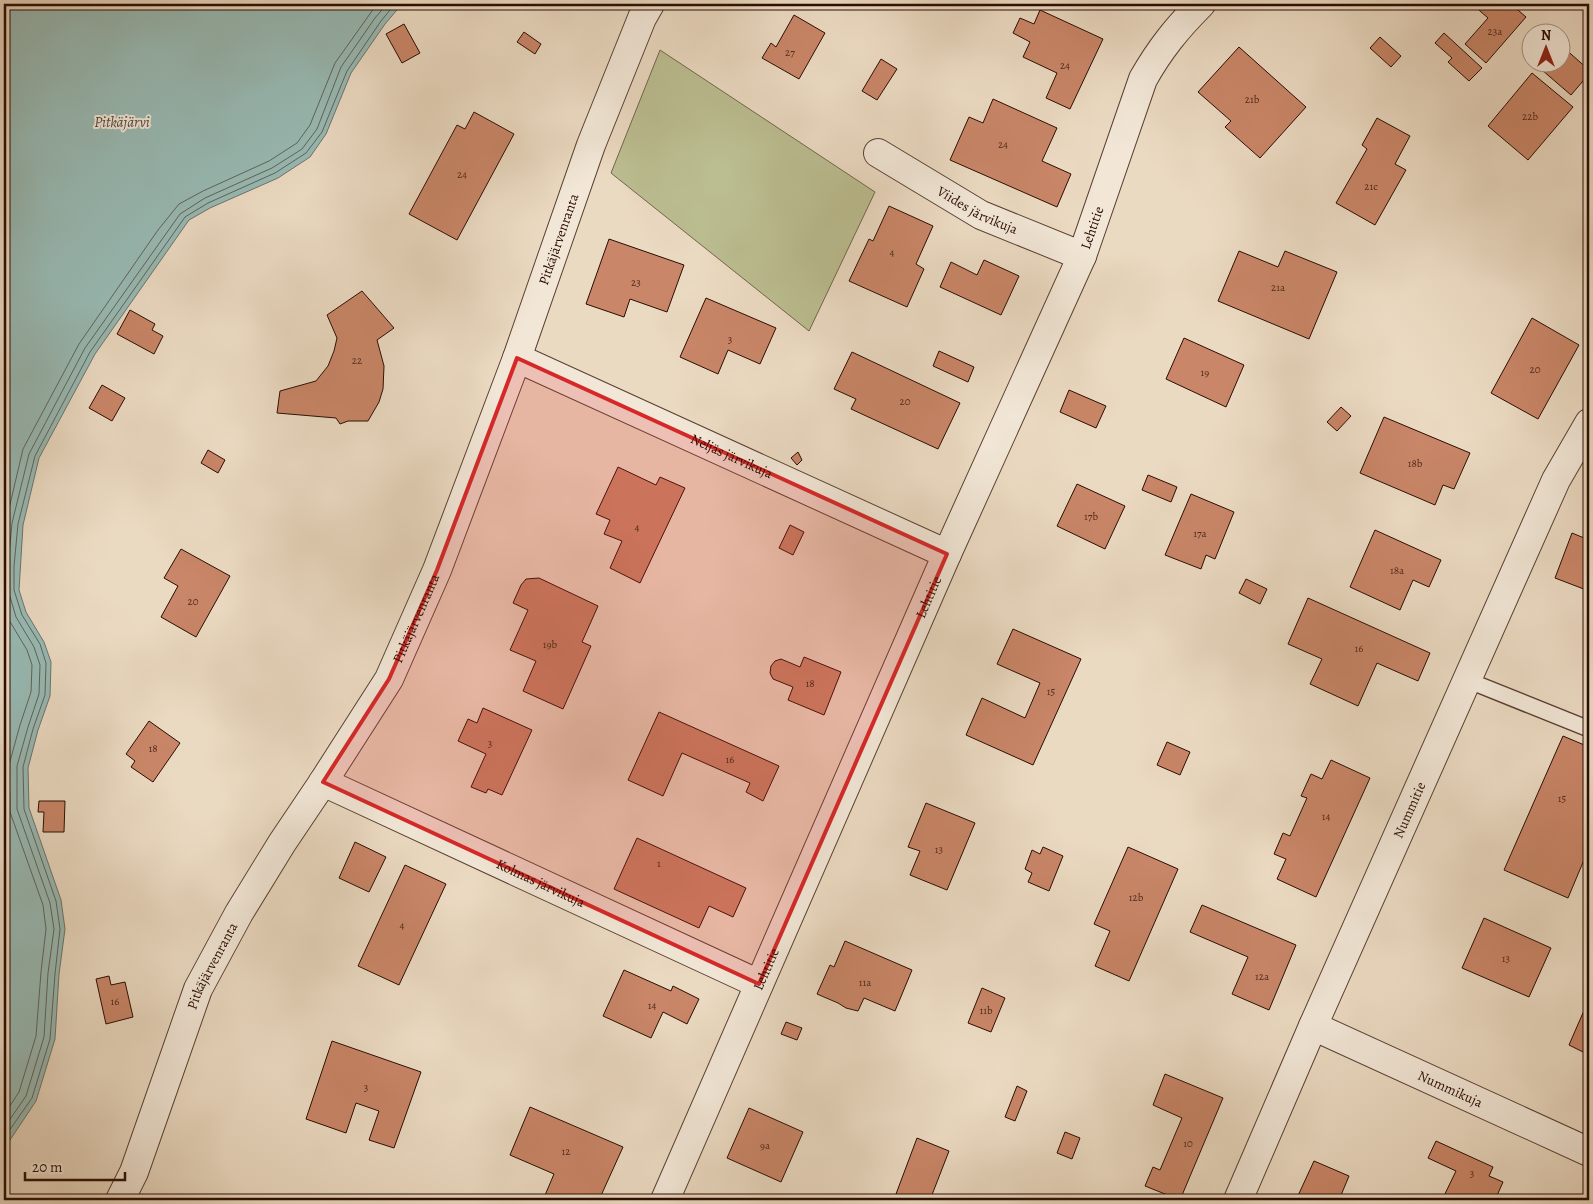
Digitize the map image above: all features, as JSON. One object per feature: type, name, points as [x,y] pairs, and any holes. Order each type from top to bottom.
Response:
[{"type":"street","name":"Pitkäjärvenranta","points":[[128,1198],[134,1172],[198,989],[239,913],[282,843],[389,679],[437,570],[517,358],[591,145],[642,18],[650,4]]},
{"type":"street","name":"Lehtitie","points":[[665,1200],[947,554],[1082,256],[1143,79],[1158,53],[1181,24],[1201,4]]},
{"type":"street","name":"Viides järvikuja","points":[[878,153],[981,215],[1082,256]]},
{"type":"street","name":"Neljäs järvikuja","points":[[517,358],[947,554]]},
{"type":"street","name":"Nummitie","points":[[1238,1200],[1313,1026],[1556,480],[1589,423]]},
{"type":"street","name":"Kolmas järvikuja","points":[[323,782],[759,984]]},
{"type":"street","name":"Nummikuja","points":[[1313,1026],[1589,1152]]},
{"type":"lane","points":[[1467,680],[1589,728]]},
{"type":"highlighted area","points":[[517,358],[947,554],[759,984],[323,782],[389,679],[437,570]]},
{"type":"green space","points":[[660,50],[875,192],[809,331],[611,173]]},
{"type":"water","name":"Pitkäjärvi","points":[[4,4],[402,4],[385,24],[351,73],[326,134],[310,157],[278,178],[210,208],[189,220],[95,354],[39,458],[23,525],[19,590],[26,612],[44,642],[51,662],[50,696],[38,730],[28,768],[29,808],[61,900],[65,929],[59,974],[55,1039],[36,1101],[10,1140],[4,1144]]},
{"type":"building","points":[[1472,4],[1511,4],[1526,17],[1486,63],[1465,44],[1488,18]]},
{"type":"building","points":[[1040,10],[1103,39],[1070,109],[1046,98],[1057,73],[1023,57],[1030,42],[1013,33],[1020,18],[1034,24]]},
{"type":"building","points":[[794,15],[825,33],[799,79],[762,58],[771,43],[776,47]]},
{"type":"building","points":[[404,24],[420,53],[402,63],[386,34]]},
{"type":"building","points":[[524,32],[541,44],[535,54],[517,42]]},
{"type":"building","points":[[1444,33],[1482,68],[1469,81],[1448,62],[1452,58],[1435,43]]},
{"type":"building","points":[[1380,37],[1401,56],[1391,67],[1370,48]]},
{"type":"building","points":[[1239,47],[1306,107],[1260,158],[1225,127],[1231,121],[1198,92]]},
{"type":"building","points":[[1570,53],[1589,70],[1589,74],[1571,95],[1544,72],[1570,72]]},
{"type":"building","points":[[881,59],[897,69],[877,100],[862,91]]},
{"type":"building","points":[[1532,73],[1573,107],[1528,160],[1488,126]]},
{"type":"building","points":[[993,99],[1057,128],[1042,161],[1071,174],[1057,207],[950,160],[969,117],[983,123]]},
{"type":"building","points":[[474,112],[514,134],[457,240],[409,214],[457,125],[465,129]]},
{"type":"building","points":[[1377,118],[1410,136],[1395,164],[1406,170],[1375,225],[1336,203],[1367,149],[1362,145]]},
{"type":"building","points":[[889,206],[933,226],[916,264],[924,269],[907,307],[849,281],[869,239],[873,241]]},
{"type":"building","points":[[609,239],[684,265],[667,312],[630,299],[624,317],[586,304]]},
{"type":"building","points":[[1239,251],[1278,267],[1285,251],[1337,272],[1309,339],[1218,301]]},
{"type":"building","points":[[984,260],[1019,276],[1001,315],[940,287],[951,262],[977,275]]},
{"type":"building","points":[[362,291],[394,328],[377,340],[384,366],[383,389],[379,402],[368,421],[348,421],[340,424],[336,418],[277,413],[280,391],[316,381],[328,366],[337,338],[327,315]]},
{"type":"building","points":[[706,298],[776,328],[760,364],[728,350],[718,374],[680,357]]},
{"type":"building","points":[[130,310],[155,324],[152,330],[163,336],[154,354],[117,334]]},
{"type":"building","points":[[1532,318],[1579,345],[1538,419],[1491,393]]},
{"type":"building","points":[[1184,338],[1244,365],[1226,407],[1166,379]]},
{"type":"building","points":[[939,351],[974,367],[968,382],[933,366]]},
{"type":"building","points":[[852,352],[960,403],[938,449],[851,409],[856,399],[834,389]]},
{"type":"building","points":[[102,385],[125,398],[112,421],[89,408]]},
{"type":"building","points":[[1069,390],[1106,406],[1096,428],[1060,412]]},
{"type":"building","points":[[1341,407],[1351,416],[1337,431],[1327,422]]},
{"type":"building","points":[[1384,417],[1470,453],[1454,489],[1443,485],[1435,505],[1360,473]]},
{"type":"building","points":[[208,450],[225,460],[218,473],[201,463]]},
{"type":"building","points":[[798,452],[802,460],[797,465],[791,458]]},
{"type":"building","points":[[618,467],[656,485],[660,477],[685,488],[640,583],[610,568],[622,541],[604,534],[610,520],[596,514]]},
{"type":"building","points":[[1148,475],[1177,487],[1171,502],[1142,490]]},
{"type":"building","points":[[1077,484],[1125,506],[1105,549],[1057,526]]},
{"type":"building","points":[[1191,494],[1234,512],[1215,559],[1206,555],[1201,569],[1165,555]]},
{"type":"building","points":[[790,525],[804,532],[793,555],[779,548]]},
{"type":"building","points":[[1375,530],[1441,560],[1429,587],[1413,580],[1400,610],[1350,587]]},
{"type":"building","points":[[1572,533],[1589,540],[1589,591],[1555,578]]},
{"type":"building","points":[[181,549],[230,576],[196,637],[161,617],[178,586],[164,578]]},
{"type":"building","points":[[539,578],[598,606],[582,642],[591,646],[563,709],[523,691],[536,661],[510,650],[528,610],[513,603],[521,585],[526,579]]},
{"type":"building","points":[[1246,579],[1267,589],[1260,604],[1239,593]]},
{"type":"building","points":[[1308,598],[1430,653],[1418,681],[1377,663],[1358,706],[1310,684],[1322,659],[1288,644]]},
{"type":"building","points":[[1013,629],[1081,659],[1033,765],[966,735],[982,698],[1025,718],[1040,683],[997,664]]},
{"type":"building","points":[[804,657],[841,672],[824,715],[788,700],[793,687],[773,679],[770,673],[771,666],[775,661],[781,659],[800,667]]},
{"type":"building","points":[[483,708],[532,730],[502,795],[488,789],[486,793],[471,787],[486,754],[458,741],[468,719],[477,723]]},
{"type":"building","points":[[659,712],[779,766],[763,801],[746,792],[750,783],[682,753],[663,796],[628,780]]},
{"type":"building","points":[[149,721],[180,743],[153,782],[131,767],[135,761],[126,754]]},
{"type":"building","points":[[1563,736],[1589,747],[1589,848],[1568,898],[1504,870]]},
{"type":"building","points":[[1167,742],[1190,752],[1180,775],[1157,765]]},
{"type":"building","points":[[1331,760],[1370,778],[1316,897],[1277,879],[1286,859],[1274,854],[1283,833],[1290,836],[1307,798],[1301,796],[1311,774],[1322,779]]},
{"type":"building","points":[[39,801],[65,801],[64,832],[43,832],[44,812],[38,812]]},
{"type":"building","points":[[926,803],[975,823],[947,890],[910,875],[920,851],[908,847]]},
{"type":"building","points":[[637,838],[746,888],[733,917],[709,906],[699,928],[614,889]]},
{"type":"building","points":[[355,842],[386,857],[369,892],[339,878]]},
{"type":"building","points":[[1043,847],[1063,856],[1049,891],[1028,882],[1032,873],[1025,869],[1032,850],[1040,854]]},
{"type":"building","points":[[1128,847],[1178,869],[1129,981],[1095,966],[1110,931],[1094,924]]},
{"type":"building","points":[[405,865],[446,884],[399,985],[358,966]]},
{"type":"building","points":[[1202,905],[1296,945],[1269,1010],[1232,994],[1248,957],[1190,932]]},
{"type":"building","points":[[1484,918],[1551,948],[1529,997],[1462,968]]},
{"type":"building","points":[[845,941],[912,970],[895,1011],[864,998],[858,1011],[846,1008],[817,994],[830,965],[834,967]]},
{"type":"building","points":[[624,970],[671,991],[673,986],[699,999],[687,1024],[663,1012],[651,1038],[603,1016]]},
{"type":"building","points":[[109,976],[111,985],[125,982],[133,1017],[106,1024],[96,979]]},
{"type":"building","points":[[982,988],[1005,998],[991,1032],[968,1023]]},
{"type":"building","points":[[1589,999],[1589,1055],[1569,1045]]},
{"type":"building","points":[[786,1022],[802,1028],[797,1040],[781,1034]]},
{"type":"building","points":[[332,1041],[421,1072],[394,1148],[369,1140],[379,1111],[356,1103],[346,1133],[306,1119]]},
{"type":"building","points":[[1165,1074],[1223,1098],[1180,1200],[1145,1186],[1153,1167],[1160,1170],[1182,1118],[1153,1105]]},
{"type":"building","points":[[1017,1086],[1027,1091],[1015,1121],[1005,1117]]},
{"type":"building","points":[[530,1107],[623,1147],[599,1200],[543,1200],[554,1174],[510,1155]]},
{"type":"building","points":[[749,1108],[803,1132],[781,1182],[727,1158]]},
{"type":"building","points":[[1065,1132],[1080,1138],[1072,1159],[1057,1153]]},
{"type":"building","points":[[917,1138],[949,1151],[930,1200],[911,1200],[896,1194]]},
{"type":"building","points":[[1436,1141],[1493,1167],[1489,1176],[1503,1182],[1495,1200],[1442,1200],[1456,1171],[1428,1158]]},
{"type":"building","points":[[1314,1161],[1349,1176],[1339,1200],[1296,1200]]}]
